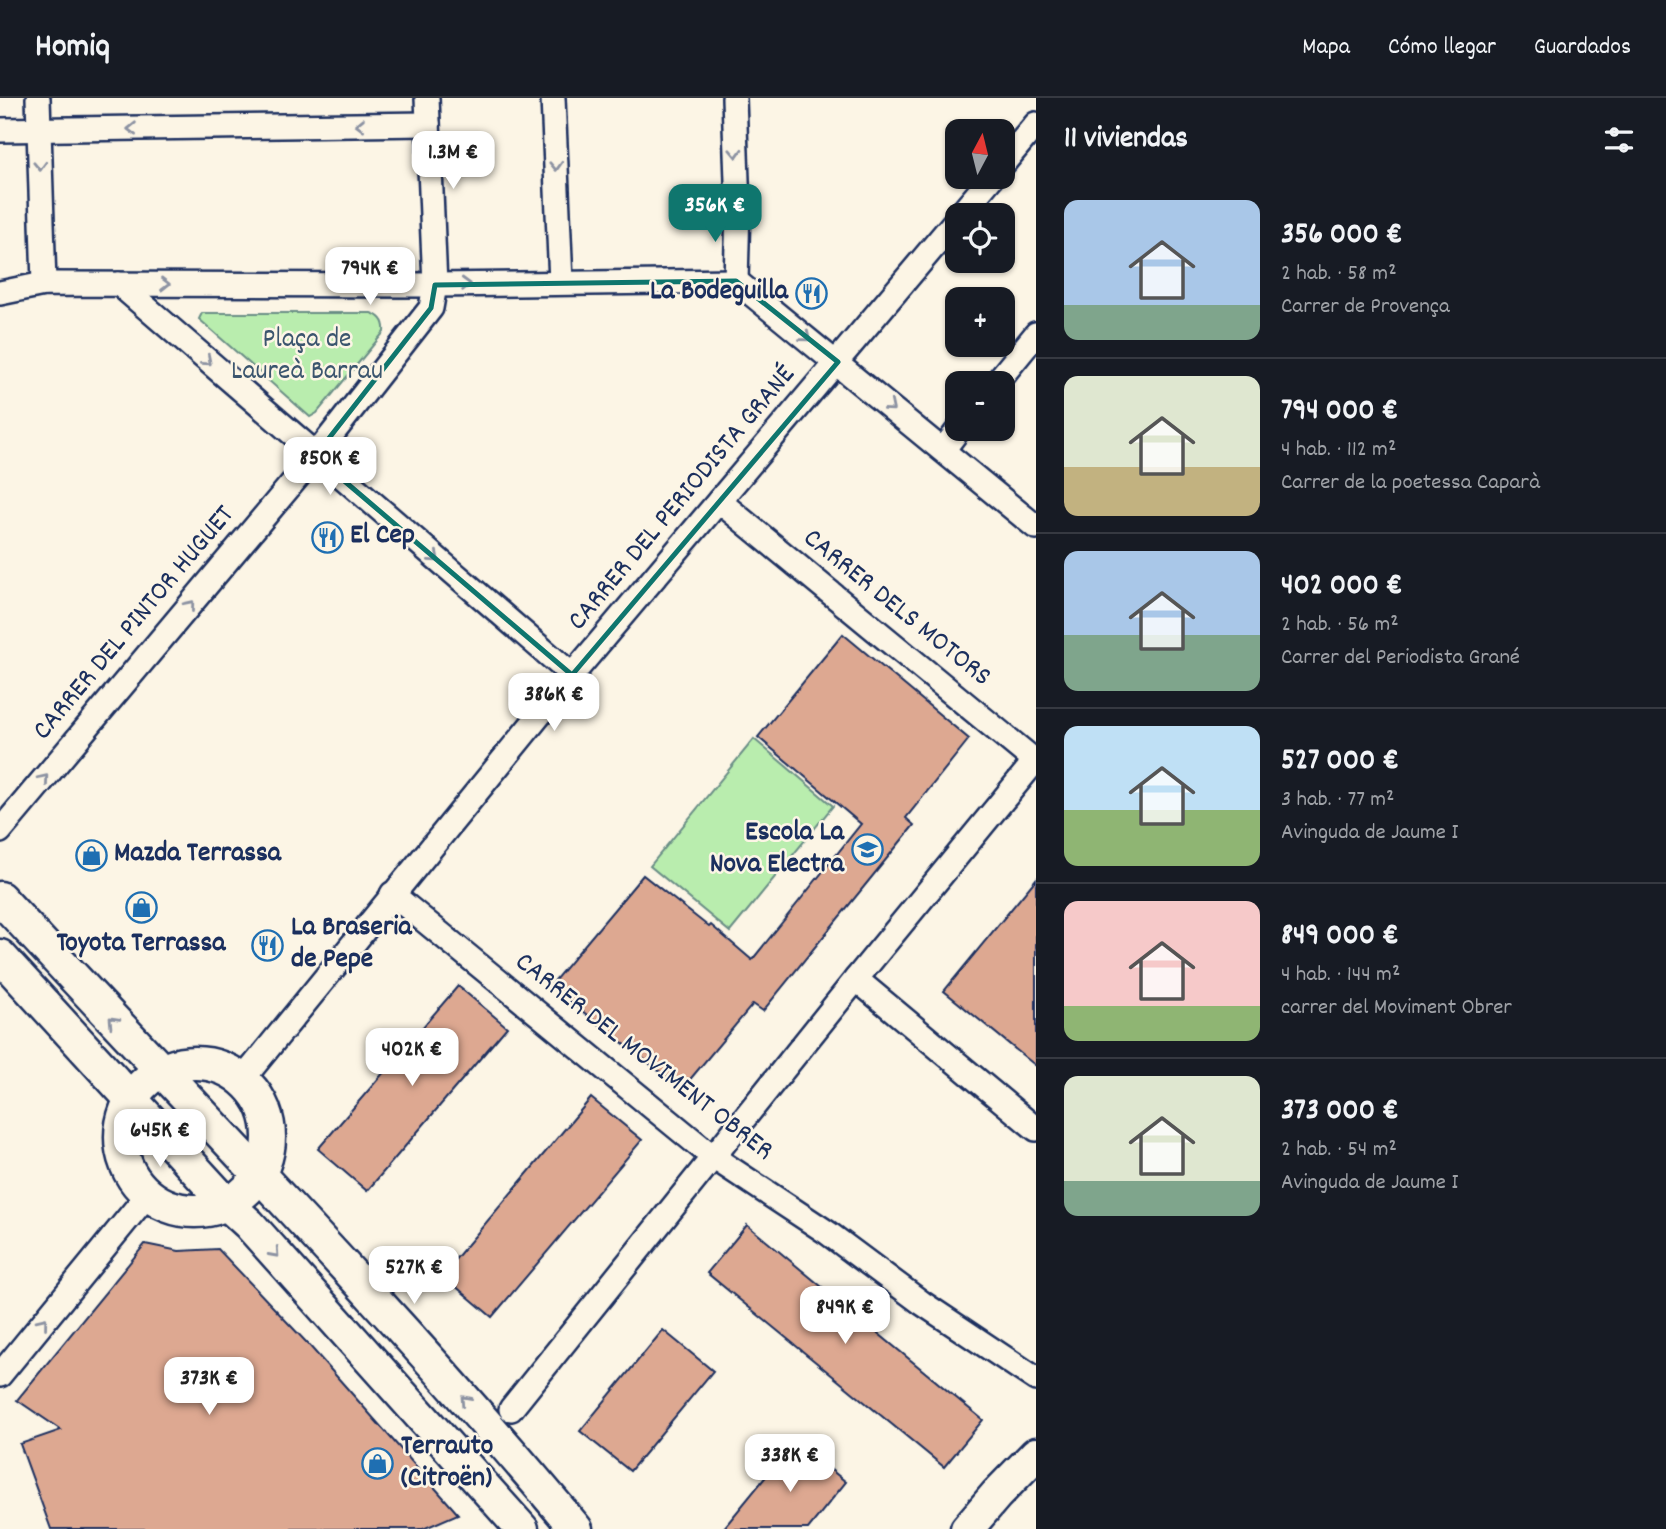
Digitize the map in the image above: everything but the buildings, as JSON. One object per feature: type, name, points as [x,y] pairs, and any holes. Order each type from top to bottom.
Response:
[{"type":"street","points":[[38,98],[44,284]]},
{"type":"street","points":[[427,98],[435,285]]},
{"type":"street","points":[[553,98],[561,282]]},
{"type":"street","points":[[734,98],[738,208],[736,281]]},
{"type":"street","points":[[0,130],[428,124]]},
{"type":"street","points":[[1015,149],[1036,124]]},
{"type":"street","name":"CARRER DEL PERIODISTA GRANÉ","points":[[971,203],[982,189]]},
{"type":"street","name":"CARRER DEL PERIODISTA GRANÉ","points":[[243,1079],[572,675],[945,234]]},
{"type":"street","points":[[0,293],[44,284],[435,285],[736,281],[1036,527]]},
{"type":"street","points":[[119,284],[315,456],[572,675]]},
{"type":"street","name":"CARRER DEL PINTOR HUGUET","points":[[0,831],[315,456],[431,308],[435,285]]},
{"type":"street","points":[[1007,371],[1034,340]]},
{"type":"street","points":[[943,450],[950,441]]},
{"type":"street","name":"CARRER DELS MOTORS","points":[[719,502],[1035,762]]},
{"type":"street","points":[[511,1409],[856,979],[1035,762]]},
{"type":"street","name":"CARRER DEL MOVIMENT OBRER","points":[[392,894],[713,1157],[828,1233],[922,1303],[1036,1379]]},
{"type":"street","points":[[0,898],[160,1071],[260,1173],[510,1450],[576,1529]]},
{"type":"street","points":[[0,956],[227,1204],[249,1224],[522,1529]]},
{"type":"street","points":[[856,979],[1036,1129]]},
{"type":"street","points":[[185,1063],[211,1063],[228,1069],[243,1079],[257,1094],[266,1113],[270,1133],[268,1154],[260,1173],[242,1195],[211,1209],[178,1209],[148,1194],[134,1179],[124,1160],[121,1138],[123,1117],[139,1088],[160,1071],[185,1063]]},
{"type":"street","points":[[0,1375],[148,1194]]},
{"type":"street","points":[[510,1450],[601,1529]]},
{"type":"street","points":[[967,1529],[1036,1454]]},
{"type":"street","points":[[992,1529],[1036,1469]]},
{"type":"highlighted area","points":[[736,281],[838,362],[572,675],[315,456],[431,308],[435,285]]},
{"type":"green space","name":"Plaça de Laureà Barrau","points":[[202,313],[371,313],[382,320],[384,332],[317,413],[310,417],[199,319]]},
{"type":"green space","points":[[754,739],[833,806],[730,932],[650,866]]},
{"type":"place","name":"La Bodeguilla","points":[[811,293]]},
{"type":"place","name":"El Cep","points":[[327,537]]},
{"type":"place","name":"Escola La Nova Electra","points":[[867,850]]},
{"type":"place","name":"Mazda Terrassa","points":[[91,855]]},
{"type":"place","name":"Toyota Terrassa","points":[[141,908]]},
{"type":"place","name":"La Braseria de Pepe","points":[[268,945]]},
{"type":"place","name":"Terrauto (Citroën)","points":[[378,1464]]}]
